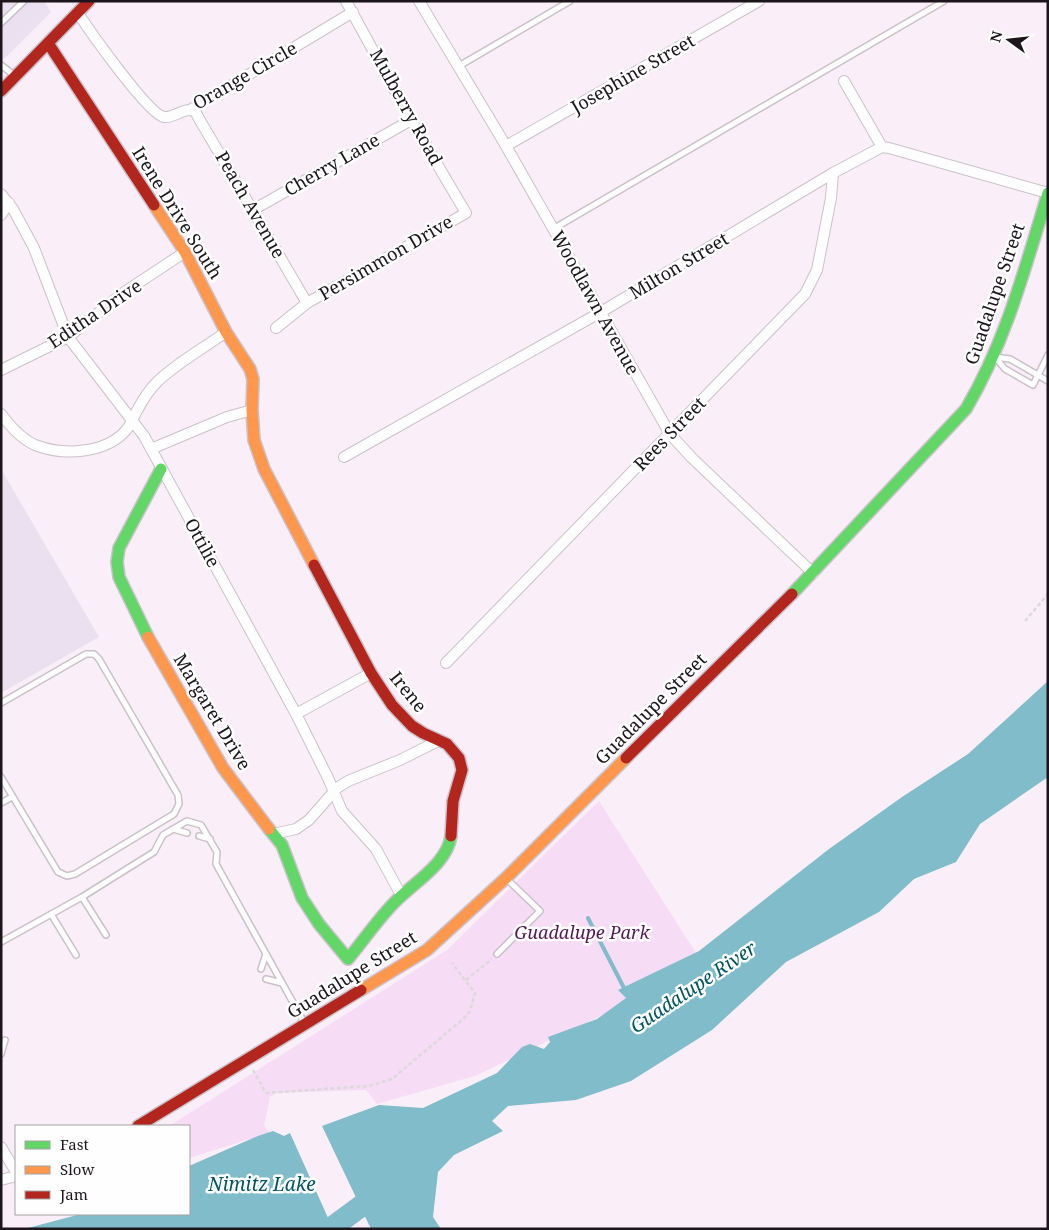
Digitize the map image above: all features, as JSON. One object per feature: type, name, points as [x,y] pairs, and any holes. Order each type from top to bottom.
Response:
[{"type":"street","points":[[1,91],[89,1]]},
{"type":"street","name":"Mulberry Road","points":[[346,1],[411,120],[466,213]]},
{"type":"street","name":"Woodlawn Avenue","points":[[419,1],[506,146],[670,434],[692,458],[813,573]]},
{"type":"street","name":"Josephine Street","points":[[506,146],[759,1]]},
{"type":"street","name":"Orange Circle","points":[[78,13],[87,28],[139,94],[157,114],[169,117],[185,110],[190,110],[353,12]]},
{"type":"street","name":"Irene Drive South","points":[[48,43],[185,252],[226,332],[250,369],[253,379],[252,410]]},
{"type":"street","points":[[844,81],[882,147],[1048,193]]},
{"type":"street","name":"Peach Avenue","points":[[190,110],[194,111],[198,117],[307,303]]},
{"type":"street","name":"Cherry Lane","points":[[253,210],[411,120]]},
{"type":"street","name":"Milton Street","points":[[344,457],[601,312],[833,173],[882,147]]},
{"type":"street","name":"Rees Street","points":[[446,663],[796,304],[818,270],[831,198],[833,173]]},
{"type":"street","name":"Guadalupe Street","points":[[140,1125],[427,950],[506,878],[813,573],[966,409],[978,391],[1013,308],[1048,193]]},
{"type":"street","name":"Ottilie","points":[[1,194],[9,203],[34,248],[68,337],[132,419],[151,449],[296,714],[342,811],[376,849],[401,895]]},
{"type":"street","points":[[1,215],[9,203]]},
{"type":"street","name":"Persimmon Drive","points":[[276,328],[307,303],[466,213]]},
{"type":"street","name":"Editha Drive","points":[[1,370],[68,337],[126,292],[185,252]]},
{"type":"street","points":[[1,414],[19,435],[37,446],[59,451],[87,449],[113,441],[127,429],[151,389],[166,374],[226,332]]},
{"type":"street","points":[[151,449],[227,417],[252,410]]},
{"type":"street","name":"Irene","points":[[252,410],[254,440],[264,469],[388,702],[418,730],[454,749],[461,760],[462,774],[453,801],[451,834],[446,852],[434,866],[401,895],[348,959]]},
{"type":"street","name":"Margaret Drive","points":[[162,469],[119,548],[118,576],[154,647],[223,768],[282,845],[302,898],[319,924],[348,959]]},
{"type":"street","points":[[296,714],[371,672]]},
{"type":"street","points":[[273,834],[296,828],[309,820],[333,792],[348,781],[400,760],[440,740]]},
{"type":"street","points":[[1,1147],[15,1170]]},
{"type":"street","points":[[1,1180],[15,1176]]},
{"type":"lane","points":[[1,24],[24,1]]},
{"type":"lane","points":[[458,66],[570,1]]},
{"type":"lane","points":[[554,229],[944,1]]},
{"type":"lane","points":[[1,65],[16,76]]},
{"type":"lane","points":[[994,356],[1005,370],[1033,385],[1048,355]]},
{"type":"lane","points":[[994,356],[1010,359],[1048,381]]},
{"type":"lane","points":[[1,703],[86,654],[94,654],[99,658],[178,794],[178,804],[174,814],[75,874],[67,876],[58,872],[1,777]]},
{"type":"lane","points":[[1,803],[12,797]]},
{"type":"lane","points":[[1,942],[82,898],[154,852],[163,835],[187,821],[201,825],[218,852],[216,864],[305,1025]]},
{"type":"lane","points":[[173,829],[187,833]]},
{"type":"lane","points":[[199,836],[210,839]]},
{"type":"lane","points":[[497,954],[540,911],[506,878]]},
{"type":"lane","points":[[82,898],[106,935]]},
{"type":"lane","points":[[51,914],[76,955]]},
{"type":"lane","points":[[261,969],[266,954]]},
{"type":"lane","points":[[266,979],[282,983]]},
{"type":"lane","points":[[1,1054],[5,1040]]},
{"type":"path","points":[[1025,621],[1048,594]]},
{"type":"path","points":[[466,980],[497,954]]},
{"type":"path","points":[[248,1060],[266,1092],[369,1086],[392,1079],[470,1011],[475,993],[452,963]]},
{"type":"shaded area","points":[[1,1],[44,1],[51,12],[1,62]]},
{"type":"shaded area","points":[[1,469],[99,637],[1,693]]},
{"type":"green space","name":"Guadalupe Park","points":[[599,801],[698,956],[623,1005],[475,1076],[377,1104],[366,1090],[276,1093],[270,1097],[264,1126],[270,1133],[190,1158],[190,1125],[171,1125],[447,950]]},
{"type":"water","points":[[1048,681],[1048,777],[980,824],[956,862],[914,879],[879,912],[786,962],[712,1030],[631,1081],[576,1100],[508,1106],[492,1121],[503,1131],[454,1155],[438,1172],[433,1217],[441,1229],[371,1229],[322,1126],[379,1105],[423,1108],[497,1073],[522,1047],[530,1044],[544,1049],[550,1042],[548,1037],[597,1019],[626,998],[618,990],[699,951],[829,849],[902,797],[968,754]]},
{"type":"water","name":"Nimitz Lake","points":[[273,1131],[284,1136],[290,1133],[333,1229],[24,1229],[77,1215],[190,1215],[190,1166]]},
{"type":"waterway","points":[[588,918],[624,988],[628,990]]},
{"type":"waterway","name":"Guadalupe River","points":[[330,1229],[384,1189]]},
{"type":"traffic: fast","points":[[792,594],[966,409],[980,383],[1003,331],[1048,193]]},
{"type":"traffic: fast","points":[[148,637],[119,577],[117,562],[119,548],[161,469]]},
{"type":"traffic: fast","points":[[269,829],[282,845],[302,898],[319,924],[348,959],[392,905],[436,865],[443,856],[451,836]]},
{"type":"traffic: slow","points":[[154,205],[185,252],[226,332],[250,369],[253,379],[252,410],[254,440],[264,469],[314,565]]},
{"type":"traffic: slow","points":[[148,637],[223,768],[269,829]]},
{"type":"traffic: slow","points":[[361,990],[427,950],[506,878],[626,758]]},
{"type":"traffic: jam","points":[[1,91],[89,1]]},
{"type":"traffic: jam","points":[[48,43],[154,205]]},
{"type":"traffic: jam","points":[[314,565],[371,673],[392,705],[412,726],[447,744],[459,758],[462,770],[453,801],[451,836]]},
{"type":"traffic: jam","points":[[626,758],[792,594]]},
{"type":"traffic: jam","points":[[140,1125],[361,990]]}]
